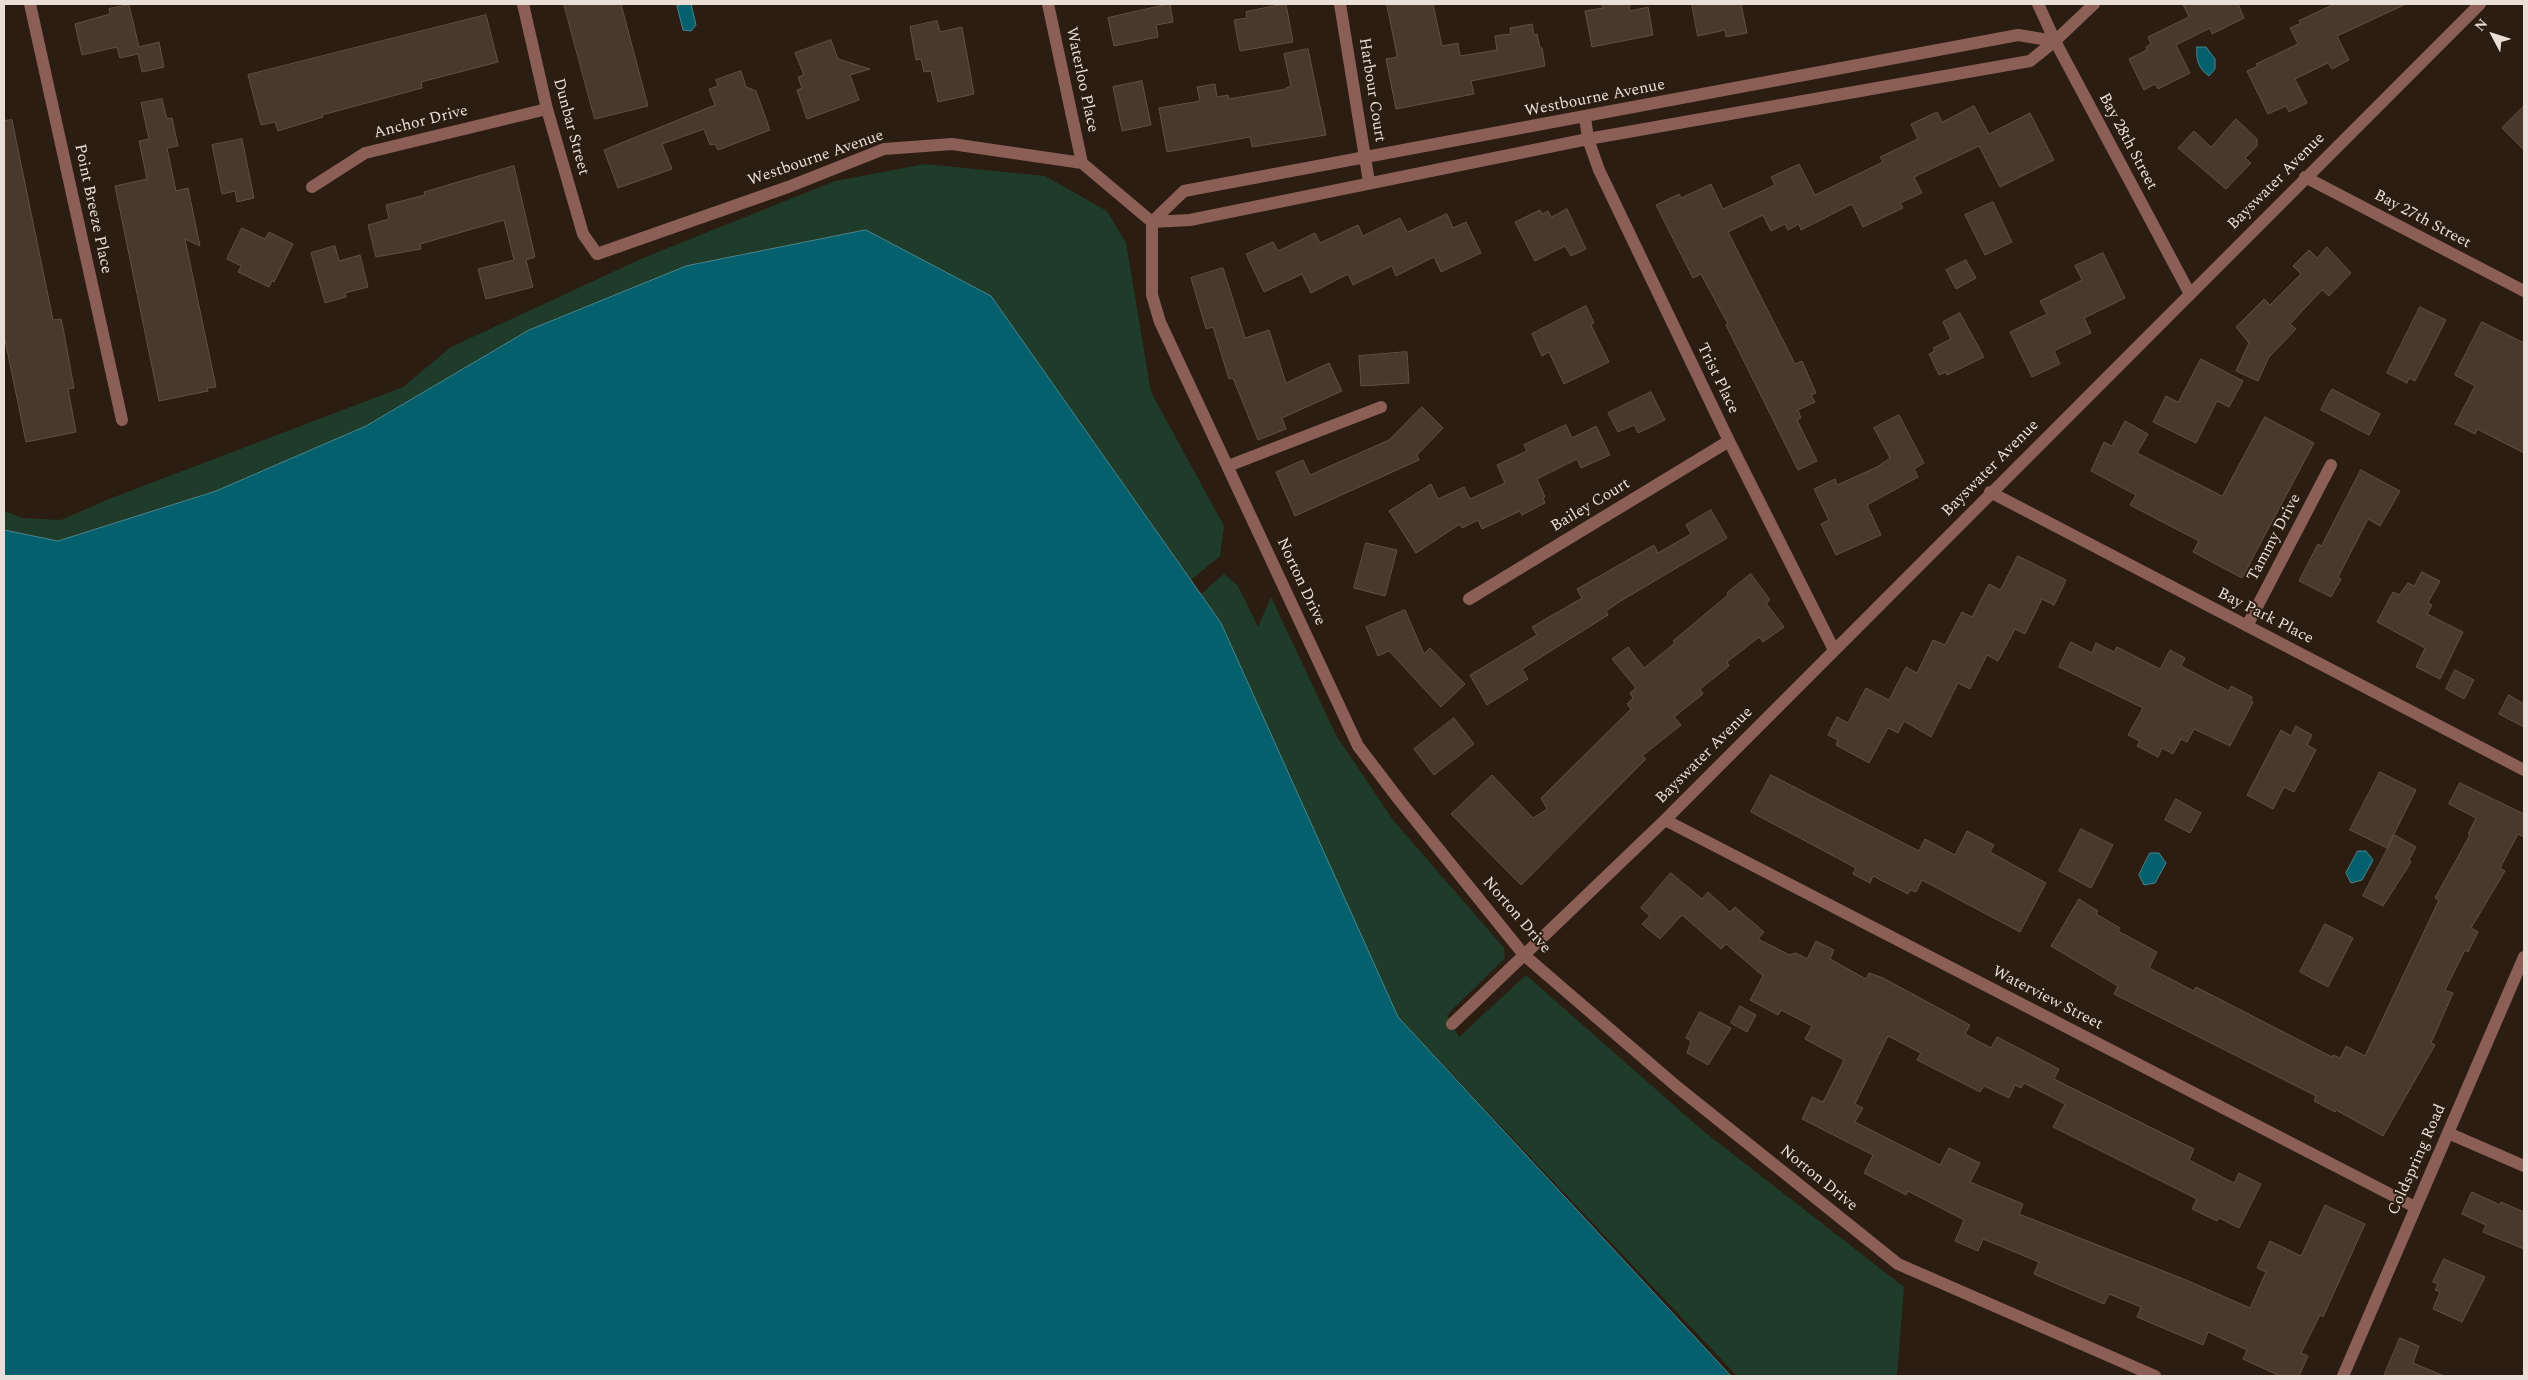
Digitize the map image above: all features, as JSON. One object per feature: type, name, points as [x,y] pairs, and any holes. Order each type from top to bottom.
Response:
[{"type":"street","name":"Point Breeze Place","points":[[30,4],[122,420]]},
{"type":"street","name":"Dunbar Street","points":[[523,4],[547,109],[583,234],[597,254]]},
{"type":"street","name":"Waterloo Place","points":[[1048,4],[1082,163]]},
{"type":"street","name":"Harbour Court","points":[[1340,4],[1369,182]]},
{"type":"street","name":"Bay 28th Street","points":[[2038,4],[2055,41],[2190,294]]},
{"type":"street","points":[[1082,163],[1152,222],[1190,220],[1369,182],[1588,139],[2030,61],[2055,41],[2094,4]]},
{"type":"street","name":"Bayswater Avenue","points":[[1452,1024],[1665,820],[1990,492],[2480,4]]},
{"type":"street","name":"Westbourne Avenue","points":[[1152,222],[1184,192],[2018,35],[2055,41]]},
{"type":"street","name":"Anchor Drive","points":[[312,188],[365,153],[547,109]]},
{"type":"street","name":"Trist Place","points":[[1585,117],[1588,139],[1600,170],[1729,441],[1834,650]]},
{"type":"street","name":"Westbourne Avenue","points":[[597,254],[788,187],[884,149],[952,144],[1082,163]]},
{"type":"street","name":"Bay 27th Street","points":[[2305,177],[2524,291]]},
{"type":"street","name":"Norton Drive","points":[[1152,222],[1152,295],[1160,322],[1358,746],[1400,802],[1524,955],[1676,1086],[1898,1264],[2155,1376]]},
{"type":"street","points":[[1228,466],[1381,406]]},
{"type":"street","name":"Bailey Court","points":[[1470,599],[1729,441]]},
{"type":"street","name":"Tammy Drive","points":[[2247,626],[2331,465]]},
{"type":"street","name":"Bay Park Place","points":[[1990,492],[2524,770]]},
{"type":"street","name":"Waterview Street","points":[[1665,820],[2415,1207]]},
{"type":"street","name":"Coldspring Road","points":[[2343,1376],[2524,957]]},
{"type":"street","points":[[2448,1133],[2524,1166]]},
{"type":"green space","points":[[925,164],[1045,176],[1107,211],[1126,243],[1151,392],[1224,526],[1220,556],[1191,580],[991,296],[686,266],[529,330],[366,426],[216,491],[58,541],[4,530],[4,511],[22,518],[61,520],[109,499],[403,387],[451,347],[643,258],[835,181]]},
{"type":"green space","points":[[1224,574],[1238,586],[1258,627],[1271,597],[1336,735],[1393,820],[1504,948],[1505,958],[1447,1015],[1459,1037],[1526,975],[1702,1130],[1904,1287],[1897,1376],[1737,1376],[1398,1017],[1201,594]]},
{"type":"water","points":[[691,4],[696,25],[691,31],[683,30],[677,6]]},
{"type":"water","points":[[2197,47],[2206,47],[2215,59],[2215,69],[2209,76],[2198,63]]},
{"type":"water","points":[[866,230],[991,296],[1221,623],[1398,1017],[1731,1376],[4,1376],[4,530],[58,541],[216,491],[366,426],[529,330],[686,266]]},
{"type":"water","points":[[2358,851],[2366,851],[2373,860],[2362,880],[2351,883],[2346,873]]},
{"type":"water","points":[[2150,853],[2159,853],[2166,863],[2155,883],[2144,885],[2139,875]]},
{"type":"building","points":[[564,4],[621,4],[648,106],[595,119]]},
{"type":"building","points":[[1170,4],[1173,22],[1156,25],[1158,37],[1114,46],[1108,18]]},
{"type":"building","points":[[1286,4],[1293,42],[1240,51],[1234,20],[1247,18],[1246,12]]},
{"type":"building","points":[[1387,4],[1433,4],[1442,46],[1458,43],[1460,56],[1497,50],[1495,36],[1511,34],[1510,28],[1532,24],[1534,35],[1537,34],[1540,48],[1542,48],[1545,66],[1471,81],[1474,94],[1396,109],[1386,59],[1397,57]]},
{"type":"building","points":[[1602,4],[1629,4],[1630,11],[1648,7],[1653,35],[1592,47],[1585,11],[1603,8]]},
{"type":"building","points":[[1692,4],[1741,4],[1747,33],[1726,37],[1725,30],[1698,36]]},
{"type":"building","points":[[2183,4],[2238,4],[2244,18],[2212,34],[2210,28],[2176,45],[2190,73],[2158,89],[2155,84],[2144,90],[2129,59],[2147,50],[2146,47],[2151,44],[2148,37],[2189,17]]},
{"type":"building","points":[[2335,4],[2406,4],[2337,36],[2349,60],[2332,69],[2328,63],[2295,79],[2307,103],[2289,112],[2286,106],[2268,114],[2247,71],[2258,66],[2256,64],[2298,44],[2290,28],[2301,23],[2299,21]]},
{"type":"building","points":[[129,5],[139,47],[159,42],[164,67],[142,72],[138,54],[120,58],[117,47],[82,55],[75,24],[110,14],[109,9]]},
{"type":"building","points":[[486,15],[498,62],[421,82],[422,88],[322,115],[323,117],[278,131],[275,122],[261,125],[248,75]]},
{"type":"building","points":[[937,21],[940,32],[962,27],[974,94],[938,102],[931,71],[924,72],[921,59],[916,60],[910,27]]},
{"type":"building","points":[[831,40],[838,59],[870,69],[850,75],[859,100],[807,119],[797,90],[802,88],[798,77],[804,75],[795,53]]},
{"type":"building","points":[[1308,49],[1326,135],[1252,147],[1250,137],[1167,152],[1159,108],[1200,101],[1197,87],[1215,84],[1217,97],[1228,95],[1229,99],[1286,89],[1291,86],[1284,54]]},
{"type":"building","points":[[741,71],[746,87],[756,91],[770,130],[718,150],[715,144],[710,145],[704,129],[662,144],[672,169],[618,188],[604,150],[715,105],[709,89],[718,86],[716,80]]},
{"type":"building","points":[[1142,81],[1151,125],[1122,131],[1113,87]]},
{"type":"building","points":[[162,99],[167,119],[172,118],[178,146],[167,148],[176,191],[188,188],[200,246],[185,239],[216,387],[207,388],[208,391],[159,401],[115,186],[147,179],[139,141],[149,139],[141,103]]},
{"type":"building","points":[[1974,106],[1989,134],[2030,113],[2054,160],[2000,187],[1979,146],[1914,177],[1922,193],[1900,203],[1903,208],[1863,227],[1852,204],[1801,230],[1799,224],[1788,230],[1785,224],[1771,231],[1763,215],[1728,232],[1795,364],[1802,361],[1816,393],[1811,395],[1815,402],[1798,410],[1801,418],[1797,420],[1817,461],[1798,470],[1726,325],[1728,324],[1701,274],[1693,278],[1656,205],[1679,194],[1681,198],[1711,184],[1723,209],[1775,185],[1771,177],[1799,164],[1815,195],[1883,162],[1880,157],[1918,139],[1911,124],[1937,112],[1942,122]]},
{"type":"building","points":[[2524,106],[2524,150],[2502,128]]},
{"type":"building","points":[[2236,119],[2257,139],[2257,146],[2245,158],[2251,163],[2226,189],[2178,148],[2194,131],[2211,147]]},
{"type":"building","points":[[12,120],[53,320],[61,319],[64,333],[74,388],[68,389],[76,432],[26,442],[4,335],[4,121]]},
{"type":"building","points":[[242,139],[254,198],[237,202],[235,191],[222,194],[212,145]]},
{"type":"building","points":[[514,166],[535,257],[526,260],[533,287],[486,299],[478,269],[514,260],[504,220],[420,244],[421,249],[376,257],[368,225],[389,219],[386,205],[425,195],[424,192]]},
{"type":"building","points":[[1993,202],[2012,242],[1985,255],[1965,215]]},
{"type":"building","points":[[1567,209],[1586,249],[1571,256],[1565,246],[1535,261],[1515,222],[1540,210],[1542,214],[1548,211],[1551,217]]},
{"type":"building","points":[[1447,214],[1453,228],[1466,222],[1481,253],[1441,272],[1434,257],[1396,276],[1392,266],[1353,285],[1348,274],[1311,293],[1302,274],[1264,292],[1246,254],[1273,242],[1278,251],[1315,233],[1320,243],[1358,225],[1363,236],[1400,218],[1407,232]]},
{"type":"building","points":[[242,228],[265,239],[269,232],[293,244],[274,282],[272,281],[269,287],[238,272],[241,266],[227,259]]},
{"type":"building","points":[[335,246],[339,261],[360,255],[368,287],[345,293],[346,297],[325,303],[311,253]]},
{"type":"building","points":[[2327,247],[2351,273],[2329,296],[2322,290],[2290,324],[2296,329],[2269,357],[2258,381],[2236,371],[2249,343],[2236,327],[2264,299],[2270,305],[2301,274],[2293,266],[2309,250],[2317,258]]},
{"type":"building","points":[[2103,253],[2125,298],[2084,318],[2091,333],[2054,351],[2060,364],[2032,377],[2010,332],[2047,314],[2040,301],[2082,280],[2075,266]]},
{"type":"building","points":[[1966,260],[1976,278],[1956,289],[1946,270]]},
{"type":"building","points":[[1223,268],[1245,338],[1269,330],[1286,383],[1329,363],[1342,391],[1282,418],[1286,429],[1258,440],[1233,378],[1229,379],[1213,327],[1206,329],[1191,278]]},
{"type":"building","points":[[1586,306],[1594,323],[1591,325],[1609,362],[1564,384],[1549,352],[1542,356],[1532,334]]},
{"type":"building","points":[[2420,307],[2446,320],[2415,381],[2409,378],[2407,383],[2387,373]]},
{"type":"building","points":[[1960,313],[1984,357],[1947,375],[1946,372],[1939,375],[1929,354],[1935,351],[1933,348],[1951,339],[1943,322]]},
{"type":"building","points":[[2482,322],[2524,343],[2524,453],[2477,429],[2475,434],[2455,424],[2475,386],[2455,375]]},
{"type":"building","points":[[1407,352],[1409,383],[1361,386],[1359,356]]},
{"type":"building","points":[[2201,359],[2243,381],[2229,407],[2217,401],[2196,443],[2153,422],[2166,396],[2178,402]]},
{"type":"building","points":[[2332,389],[2380,414],[2369,435],[2321,410]]},
{"type":"building","points":[[1651,392],[1665,420],[1638,433],[1634,425],[1618,432],[1608,413]]},
{"type":"building","points":[[1422,407],[1443,428],[1417,455],[1419,460],[1295,516],[1276,472],[1303,460],[1310,475],[1389,440]]},
{"type":"building","points":[[1899,415],[1924,463],[1914,469],[1918,477],[1867,505],[1881,535],[1836,555],[1821,524],[1829,520],[1814,489],[1835,479],[1837,485],[1877,467],[1890,458],[1874,428]]},
{"type":"building","points":[[2265,417],[2314,443],[2242,578],[2193,552],[2199,541],[2130,505],[2136,495],[2091,471],[2104,442],[2112,446],[2125,421],[2148,434],[2137,453],[2222,496]]},
{"type":"building","points":[[1566,425],[1572,438],[1596,426],[1610,455],[1581,468],[1577,459],[1537,479],[1545,497],[1543,498],[1545,503],[1522,515],[1520,511],[1482,529],[1478,520],[1462,528],[1460,524],[1416,553],[1389,511],[1431,484],[1438,499],[1464,487],[1470,499],[1505,483],[1497,465],[1527,451],[1524,445]]},
{"type":"building","points":[[2361,470],[2400,491],[2380,526],[2368,519],[2338,577],[2341,579],[2331,597],[2299,581],[2318,544],[2321,546]]},
{"type":"building","points":[[1711,510],[1727,538],[1619,602],[1606,611],[1608,615],[1522,669],[1528,679],[1487,705],[1470,675],[1537,635],[1532,627],[1582,598],[1577,589],[1654,545],[1658,553],[1691,534],[1686,525]]},
{"type":"building","points":[[1366,543],[1397,550],[1385,596],[1354,588]]},
{"type":"building","points":[[2018,556],[2066,580],[2062,589],[2054,605],[2042,599],[2025,634],[2015,629],[1998,661],[1987,655],[1970,689],[1958,683],[1931,737],[1904,721],[1898,733],[1888,728],[1869,763],[1836,745],[1838,740],[1828,735],[1837,717],[1848,723],[1866,688],[1889,700],[1906,667],[1917,673],[1933,640],[1945,645],[1962,612],[1972,617],[1989,584],[2000,590]]},
{"type":"building","points":[[2422,572],[2440,581],[2428,603],[2432,605],[2427,614],[2463,632],[2440,679],[2416,667],[2425,648],[2377,622],[2393,592],[2399,595],[2408,583],[2414,586]]},
{"type":"building","points":[[1751,574],[1770,600],[1766,603],[1784,627],[1763,642],[1759,637],[1727,662],[1729,666],[1700,689],[1703,694],[1674,717],[1681,725],[1642,756],[1646,759],[1521,885],[1451,814],[1492,775],[1533,818],[1547,809],[1541,798],[1631,709],[1627,704],[1633,698],[1630,693],[1636,688],[1612,659],[1628,647],[1644,668],[1675,643],[1673,641]]},
{"type":"building","points":[[1405,610],[1424,654],[1430,648],[1465,684],[1441,707],[1389,651],[1378,656],[1366,627]]},
{"type":"building","points":[[2071,642],[2092,653],[2096,643],[2114,652],[2117,647],[2160,669],[2170,650],[2185,658],[2181,666],[2229,691],[2231,686],[2252,697],[2251,701],[2253,702],[2230,746],[2194,729],[2187,742],[2181,739],[2173,754],[2162,748],[2158,757],[2137,746],[2140,741],[2128,735],[2143,708],[2059,667]]},
{"type":"building","points":[[2455,670],[2474,680],[2464,699],[2446,689]]},
{"type":"building","points":[[2509,695],[2524,704],[2524,727],[2499,714]]},
{"type":"building","points":[[1454,718],[1474,744],[1434,775],[1414,749]]},
{"type":"building","points":[[2296,726],[2312,735],[2307,745],[2316,750],[2294,792],[2284,787],[2273,809],[2247,795],[2281,730],[2291,736]]},
{"type":"building","points":[[2380,772],[2416,790],[2387,848],[2350,830]]},
{"type":"building","points":[[1771,775],[1919,851],[1925,839],[1955,855],[1967,831],[1994,845],[1990,852],[2046,883],[2020,932],[1922,880],[1916,892],[1910,890],[1908,894],[1873,876],[1870,883],[1853,874],[1856,868],[1751,812]]},
{"type":"building","points":[[2460,783],[2524,814],[2524,837],[2518,834],[2500,868],[2505,871],[2471,928],[2478,932],[2468,952],[2465,950],[2445,990],[2453,993],[2431,1043],[2435,1045],[2383,1136],[2336,1110],[2335,1112],[2314,1101],[2316,1096],[2114,994],[2118,986],[2051,946],[2079,899],[2098,911],[2096,914],[2120,928],[2118,931],[2157,952],[2149,968],[2194,991],[2196,987],[2332,1057],[2333,1055],[2340,1058],[2346,1046],[2365,1056],[2439,900],[2435,898],[2470,835],[2468,834],[2476,818],[2449,804]]},
{"type":"building","points":[[2176,799],[2201,813],[2190,833],[2165,820]]},
{"type":"building","points":[[2081,829],[2113,845],[2091,888],[2059,871]]},
{"type":"building","points":[[2395,835],[2416,847],[2409,860],[2411,862],[2383,906],[2363,896]]},
{"type":"building","points":[[1671,873],[1702,899],[1708,892],[1730,912],[1735,907],[1764,932],[1758,939],[1790,955],[1796,953],[1807,959],[1816,941],[1834,950],[1830,959],[1866,979],[1869,973],[1883,978],[1970,1025],[1965,1034],[1991,1048],[1997,1037],[2059,1069],[2054,1079],[2194,1149],[2189,1160],[2234,1183],[2239,1173],[2261,1184],[2239,1228],[2219,1218],[2217,1221],[2192,1209],[2197,1199],[2053,1127],[2065,1104],[2024,1083],[2021,1088],[2015,1085],[2009,1098],[1984,1086],[1980,1092],[1917,1060],[1921,1053],[1888,1036],[1855,1104],[1863,1108],[1855,1122],[1940,1165],[1949,1148],[1980,1163],[1970,1182],[2023,1204],[2019,1214],[2186,1280],[2250,1308],[2266,1272],[2257,1268],[2270,1241],[2301,1256],[2325,1205],[2365,1224],[2323,1317],[2320,1315],[2301,1353],[2308,1356],[2299,1376],[2280,1376],[2243,1359],[2247,1350],[2208,1332],[2203,1345],[2137,1317],[2141,1307],[2109,1294],[2104,1304],[2034,1274],[2039,1262],[1983,1239],[1978,1251],[1955,1241],[1964,1220],[1908,1191],[1906,1195],[1864,1173],[1873,1155],[1802,1119],[1812,1097],[1823,1102],[1844,1060],[1805,1039],[1812,1026],[1781,1010],[1778,1015],[1750,1000],[1763,976],[1726,944],[1721,949],[1682,915],[1660,939],[1642,924],[1650,916],[1641,908]]},
{"type":"building","points":[[2325,924],[2353,938],[2328,987],[2300,972]]},
{"type":"building","points":[[1740,1006],[1756,1015],[1747,1032],[1731,1023]]},
{"type":"building","points":[[1700,1012],[1731,1028],[1708,1065],[1687,1053],[1691,1041],[1686,1038]]},
{"type":"building","points":[[2472,1192],[2500,1205],[2501,1202],[2524,1212],[2524,1249],[2483,1232],[2486,1225],[2462,1214]]},
{"type":"building","points":[[2444,1259],[2485,1277],[2462,1322],[2433,1309],[2440,1292],[2435,1290],[2438,1284],[2433,1282]]},
{"type":"building","points":[[2400,1338],[2419,1346],[2413,1363],[2444,1376],[2384,1376]]}]
